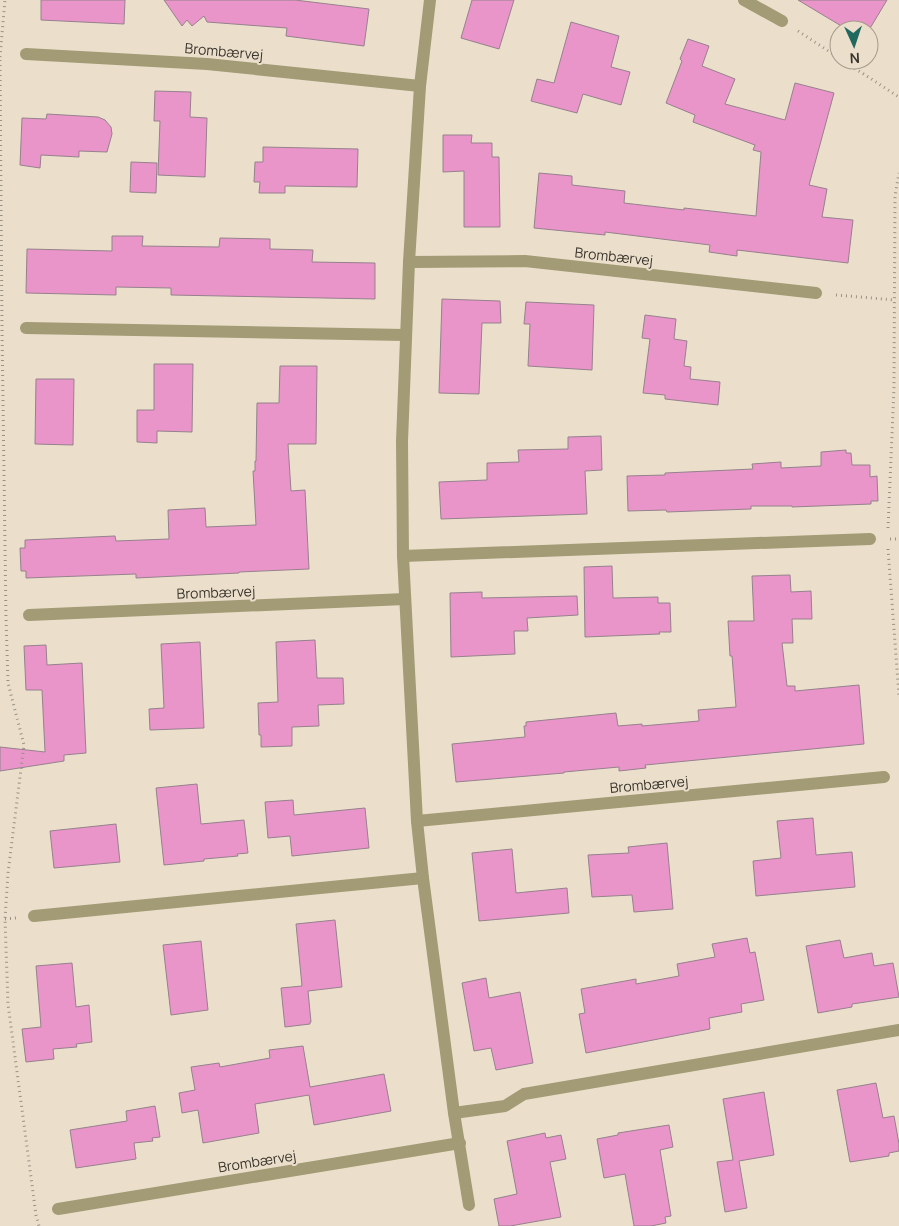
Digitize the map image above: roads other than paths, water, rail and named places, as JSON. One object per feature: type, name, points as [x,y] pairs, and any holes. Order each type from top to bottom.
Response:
[{"type":"street","points":[[430,0],[420,86],[409,262],[402,441],[403,556],[417,821],[454,1113],[469,1205]]},
{"type":"street","points":[[744,0],[782,21]]},
{"type":"street","name":"Brombærvej","points":[[26,54],[207,64],[420,86]]},
{"type":"street","name":"Brombærvej","points":[[409,262],[525,262],[816,293]]},
{"type":"street","points":[[26,328],[406,335]]},
{"type":"street","points":[[403,556],[870,539]]},
{"type":"street","name":"Brombærvej","points":[[29,615],[405,599]]},
{"type":"street","name":"Brombærvej","points":[[417,821],[884,777]]},
{"type":"street","points":[[34,916],[423,878]]},
{"type":"street","points":[[454,1113],[505,1106],[524,1094],[899,1030]]},
{"type":"street","name":"Brombærvej","points":[[58,1209],[460,1143]]}]
